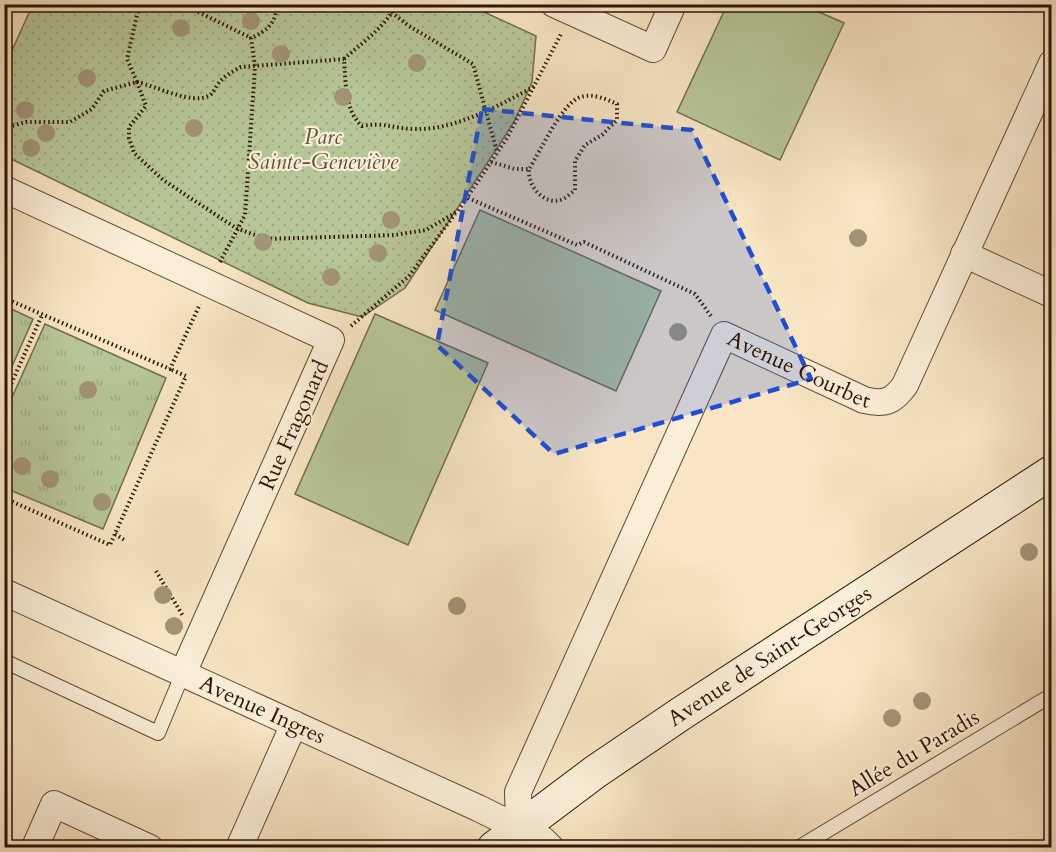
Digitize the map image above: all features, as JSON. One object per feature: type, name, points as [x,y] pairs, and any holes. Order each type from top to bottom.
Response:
[{"type":"main road","name":"Avenue de Saint-Georges","points":[[494,848],[682,713],[1052,472]]},
{"type":"street","points":[[563,9],[652,49],[673,4]]},
{"type":"street","name":"Avenue Courbet","points":[[519,828],[518,792],[724,335],[864,400],[877,403],[888,402],[898,396],[1052,63]]},
{"type":"street","name":"Rue Fragonard","points":[[4,189],[331,340],[183,674]]},
{"type":"street","points":[[964,254],[1052,294]]},
{"type":"street","name":"Avenue Ingres","points":[[4,592],[519,828],[543,840],[551,848]]},
{"type":"street","points":[[239,848],[294,724]]},
{"type":"street","points":[[34,847],[54,804],[150,848]]},
{"type":"lane","points":[[4,661],[158,733],[183,674]]},
{"type":"lane","name":"Allée du Paradis","points":[[798,848],[1052,695]]},
{"type":"path","points":[[141,4],[127,59],[146,106],[129,128],[129,138],[134,153],[163,180],[236,228],[266,239],[395,235],[426,230],[458,211]]},
{"type":"path","points":[[182,4],[251,38],[263,33],[272,24],[276,11],[275,4]]},
{"type":"path","points":[[381,4],[409,26],[473,64],[497,153]]},
{"type":"path","points":[[4,128],[26,122],[70,122],[92,109],[104,91],[137,82],[186,98],[202,99],[213,93],[219,82],[231,72],[241,67],[344,59],[375,32],[397,4]]},
{"type":"path","points":[[331,340],[409,276],[468,198],[536,85],[563,9]]},
{"type":"path","points":[[170,369],[236,228],[245,215],[255,67],[251,38]]},
{"type":"path","points":[[344,59],[350,109],[354,119],[362,126],[377,123],[413,129],[438,127],[487,112],[536,85]]},
{"type":"path","points":[[580,97],[599,97],[617,104],[617,120],[602,135],[585,145],[574,161],[575,190],[562,200],[551,200],[535,191],[528,178],[529,169],[563,108],[580,97]]},
{"type":"path","points":[[491,162],[515,169],[529,169]]},
{"type":"path","points":[[468,198],[577,245],[584,243],[695,294],[724,335]]},
{"type":"path","points":[[4,298],[186,376],[110,545],[4,498]]},
{"type":"path","points":[[4,400],[42,315]]},
{"type":"path","points":[[4,380],[12,383]]},
{"type":"path","points":[[115,534],[126,541]]},
{"type":"path","points":[[156,571],[184,618],[196,644]]},
{"type":"highlighted area","points":[[482,109],[692,130],[811,379],[554,454],[437,345]]},
{"type":"green space","name":"Parc Sainte-Geneviève","points":[[33,4],[469,5],[536,36],[532,82],[514,122],[405,288],[362,317],[308,303],[5,156],[5,66]]},
{"type":"green space","points":[[727,5],[803,5],[844,23],[780,160],[677,112]]},
{"type":"green space","points":[[480,210],[661,291],[616,391],[435,310]]},
{"type":"green space","points":[[5,306],[33,319],[9,373],[5,372]]},
{"type":"green space","points":[[375,314],[488,363],[408,545],[295,494]]},
{"type":"green space","points":[[45,324],[166,378],[103,529],[5,488],[5,413]]}]
